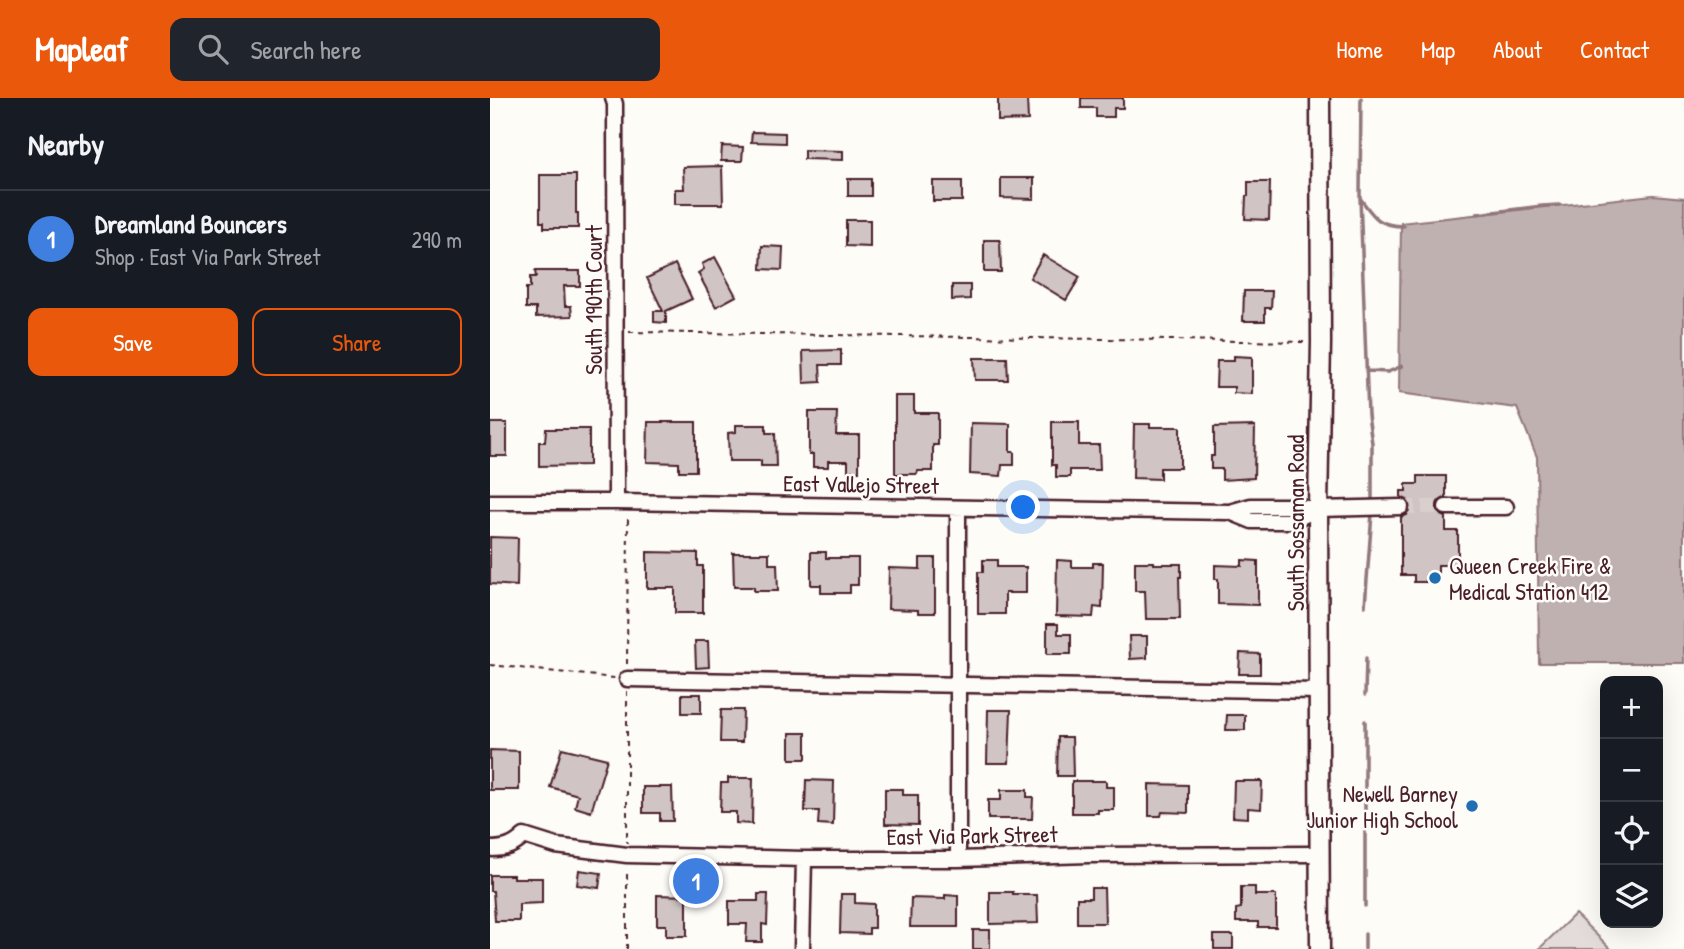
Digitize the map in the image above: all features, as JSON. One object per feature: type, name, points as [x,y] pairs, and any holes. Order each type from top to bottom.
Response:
[{"type":"main road","name":"South Sossaman Road","points":[[1320,98],[1320,949]]},
{"type":"street","name":"South 190th Court","points":[[613,98],[622,502]]},
{"type":"street","name":"East Vallejo Street","points":[[490,502],[1230,512],[1252,521],[1291,521],[1318,509],[1401,507]]},
{"type":"street","points":[[1446,507],[1506,507]]},
{"type":"street","points":[[958,508],[958,859]]},
{"type":"street","points":[[627,679],[1318,691]]},
{"type":"street","name":"East Via Park Street","points":[[490,849],[514,845],[524,836],[556,846],[627,855],[958,859],[1089,855],[1318,854]]},
{"type":"street","points":[[802,949],[804,859]]},
{"type":"path","points":[[629,332],[1321,342]]},
{"type":"path","points":[[622,502],[627,679],[627,949]]},
{"type":"path","points":[[490,665],[627,679]]},
{"type":"shaded area","points":[[1653,195],[1684,198],[1684,663],[1539,663],[1537,457],[1517,408],[1399,393],[1401,223]]},
{"type":"shaded area","points":[[1575,914],[1611,949],[1539,949]]},
{"type":"building","points":[[998,98],[1027,98],[1028,120],[998,121]]},
{"type":"building","points":[[1081,98],[1123,98],[1123,108],[1114,108],[1114,117],[1096,117],[1096,108],[1081,108]]},
{"type":"building","points":[[752,132],[785,133],[785,143],[751,142]]},
{"type":"building","points":[[722,146],[743,147],[742,161],[721,161]]},
{"type":"building","points":[[804,150],[843,151],[843,160],[804,159]]},
{"type":"building","points":[[722,166],[723,204],[675,204],[675,189],[684,189],[683,167]]},
{"type":"building","points":[[540,175],[576,175],[578,228],[544,228],[544,222],[540,222]]},
{"type":"building","points":[[1001,178],[1034,178],[1034,199],[1001,198]]},
{"type":"building","points":[[848,179],[871,179],[871,196],[848,196]]},
{"type":"building","points":[[933,181],[962,181],[962,201],[933,201]]},
{"type":"building","points":[[1248,182],[1270,182],[1269,220],[1245,219]]},
{"type":"building","points":[[846,220],[870,220],[870,247],[846,246]]},
{"type":"building","points":[[984,240],[1000,240],[1001,272],[984,272]]},
{"type":"building","points":[[762,246],[783,247],[782,270],[761,269]]},
{"type":"building","points":[[1043,255],[1080,277],[1066,300],[1030,278]]},
{"type":"building","points":[[715,257],[736,296],[716,307],[698,273],[704,269],[702,264]]},
{"type":"building","points":[[675,264],[692,299],[666,311],[666,323],[654,322],[654,311],[663,311],[647,278]]},
{"type":"building","points":[[535,271],[580,271],[580,286],[564,286],[565,306],[571,306],[572,316],[536,317],[536,308],[526,308],[526,288],[530,288],[530,277],[536,277]]},
{"type":"building","points":[[952,285],[970,285],[970,299],[952,300]]},
{"type":"building","points":[[1244,291],[1272,291],[1271,308],[1265,308],[1265,321],[1243,321]]},
{"type":"building","points":[[841,350],[841,365],[820,365],[821,382],[804,383],[803,351]]},
{"type":"building","points":[[1234,356],[1252,357],[1252,394],[1234,393],[1234,387],[1216,387],[1217,361],[1234,361]]},
{"type":"building","points":[[974,358],[1007,358],[1008,380],[975,380]]},
{"type":"building","points":[[895,396],[914,396],[914,413],[938,413],[938,445],[933,445],[933,471],[895,474]]},
{"type":"building","points":[[809,412],[837,412],[836,435],[859,435],[859,471],[848,471],[848,461],[828,461],[828,467],[813,467],[813,454],[809,454]]},
{"type":"building","points":[[648,422],[696,422],[696,471],[679,471],[679,463],[647,462]]},
{"type":"building","points":[[1052,422],[1079,422],[1079,445],[1099,445],[1100,470],[1070,470],[1070,477],[1056,477],[1056,465],[1052,465]]},
{"type":"building","points":[[490,423],[507,423],[507,456],[490,456]]},
{"type":"building","points":[[971,423],[1010,424],[1010,452],[1014,452],[1014,465],[1002,465],[1001,476],[970,474]]},
{"type":"building","points":[[1134,424],[1180,427],[1180,468],[1160,468],[1160,479],[1133,478]]},
{"type":"building","points":[[736,425],[766,425],[766,433],[775,433],[776,466],[761,466],[761,461],[729,461],[728,433],[736,432]]},
{"type":"building","points":[[1255,426],[1254,478],[1222,480],[1222,469],[1211,469],[1214,427]]},
{"type":"building","points":[[546,429],[589,429],[589,465],[539,466],[539,442],[545,442]]},
{"type":"building","points":[[1418,476],[1446,476],[1446,497],[1438,502],[1436,508],[1446,517],[1446,531],[1458,531],[1458,565],[1438,565],[1438,575],[1426,575],[1426,582],[1414,582],[1414,575],[1401,575],[1401,517],[1407,515],[1411,507],[1409,501],[1401,497],[1401,491],[1406,491],[1406,484],[1418,484]]},
{"type":"building","points":[[490,537],[518,538],[517,586],[490,584]]},
{"type":"building","points":[[647,552],[698,553],[698,566],[703,566],[703,613],[675,613],[675,588],[647,588]]},
{"type":"building","points":[[811,552],[826,552],[826,558],[858,558],[858,585],[850,585],[850,593],[821,593],[821,585],[811,585]]},
{"type":"building","points":[[733,553],[769,553],[769,564],[777,564],[778,591],[754,591],[754,587],[734,587]]},
{"type":"building","points":[[920,558],[935,558],[935,613],[888,609],[889,568],[920,569]]},
{"type":"building","points":[[983,560],[997,560],[997,567],[1026,567],[1026,593],[1005,593],[1005,614],[978,614],[978,572],[983,572]]},
{"type":"building","points":[[1057,560],[1072,561],[1072,567],[1093,567],[1093,563],[1103,563],[1102,608],[1094,607],[1093,617],[1056,616]]},
{"type":"building","points":[[1242,560],[1258,561],[1258,605],[1218,604],[1215,565],[1242,566]]},
{"type":"building","points":[[1135,562],[1181,564],[1180,619],[1146,619],[1145,591],[1135,591]]},
{"type":"building","points":[[1047,624],[1058,624],[1058,634],[1071,634],[1071,654],[1047,654]]},
{"type":"building","points":[[1129,636],[1147,636],[1147,658],[1130,659]]},
{"type":"building","points":[[695,641],[708,641],[709,667],[696,668]]},
{"type":"building","points":[[1240,653],[1260,654],[1260,674],[1239,674]]},
{"type":"building","points":[[682,694],[701,694],[701,713],[682,713]]},
{"type":"building","points":[[721,710],[743,710],[742,742],[720,742]]},
{"type":"building","points":[[988,710],[1011,710],[1009,763],[987,763]]},
{"type":"building","points":[[1227,715],[1245,715],[1245,730],[1226,730]]},
{"type":"building","points":[[790,733],[806,733],[806,759],[790,759]]},
{"type":"building","points":[[1058,737],[1072,737],[1073,776],[1057,776]]},
{"type":"building","points":[[562,748],[607,759],[591,812],[575,807],[578,795],[550,787]]},
{"type":"building","points":[[490,750],[519,751],[519,790],[490,790]]},
{"type":"building","points":[[728,778],[753,778],[752,824],[736,823],[736,812],[720,812],[721,783],[728,783]]},
{"type":"building","points":[[806,780],[834,781],[833,825],[818,824],[819,811],[805,811]]},
{"type":"building","points":[[1072,781],[1106,781],[1106,787],[1114,787],[1114,810],[1072,813]]},
{"type":"building","points":[[1234,781],[1262,781],[1261,809],[1248,808],[1248,818],[1233,817]]},
{"type":"building","points":[[1149,784],[1188,785],[1188,813],[1162,812],[1161,816],[1149,816]]},
{"type":"building","points":[[643,787],[672,787],[673,821],[660,821],[660,813],[643,813]]},
{"type":"building","points":[[885,789],[903,789],[903,795],[918,795],[918,825],[885,824]]},
{"type":"building","points":[[1001,790],[1027,790],[1027,797],[1033,797],[1032,819],[988,819],[988,800],[1001,800]]},
{"type":"building","points":[[579,870],[601,873],[599,888],[577,885]]},
{"type":"building","points":[[490,875],[542,878],[542,903],[519,904],[519,921],[495,921]]},
{"type":"building","points":[[1241,887],[1255,887],[1255,895],[1276,895],[1276,927],[1258,927],[1258,922],[1236,922],[1236,909],[1241,908]]},
{"type":"building","points":[[1091,888],[1104,888],[1105,923],[1077,923],[1077,898],[1091,898]]},
{"type":"building","points":[[990,892],[1037,895],[1038,923],[990,924]]},
{"type":"building","points":[[758,894],[768,894],[767,925],[762,924],[762,942],[746,942],[747,924],[729,924],[729,901],[758,901]]},
{"type":"building","points":[[841,894],[855,894],[855,903],[874,904],[874,928],[869,928],[869,934],[840,933]]},
{"type":"building","points":[[657,895],[687,896],[687,936],[666,936],[666,925],[657,925]]},
{"type":"building","points":[[945,895],[958,896],[958,927],[910,927],[911,898],[945,899]]},
{"type":"building","points":[[973,930],[990,930],[990,949],[973,949]]},
{"type":"building","points":[[1214,935],[1233,935],[1233,949],[1214,949]]},
{"type":"waterway","points":[[1361,98],[1360,197],[1368,415],[1372,443],[1372,505]]},
{"type":"waterway","points":[[1360,198],[1382,222],[1404,226]]},
{"type":"waterway","points":[[1477,214],[1559,205]]},
{"type":"waterway","points":[[1366,371],[1388,372],[1402,366]]},
{"type":"waterway","points":[[1365,606],[1372,513]]},
{"type":"waterway","points":[[1365,695],[1366,658]]},
{"type":"waterway","points":[[1365,721],[1365,906]]},
{"type":"waterway","points":[[1365,934],[1365,949]]},
{"type":"tunnel","points":[[1401,507],[1446,507]]},
{"type":"place","name":"Queen Creek Fire & Medical Station 412","points":[[1435,578]]},
{"type":"place","name":"Newell Barney Junior High School","points":[[1472,806]]},
{"type":"place","name":"Dreamland Bouncers","points":[[696,881]]}]
